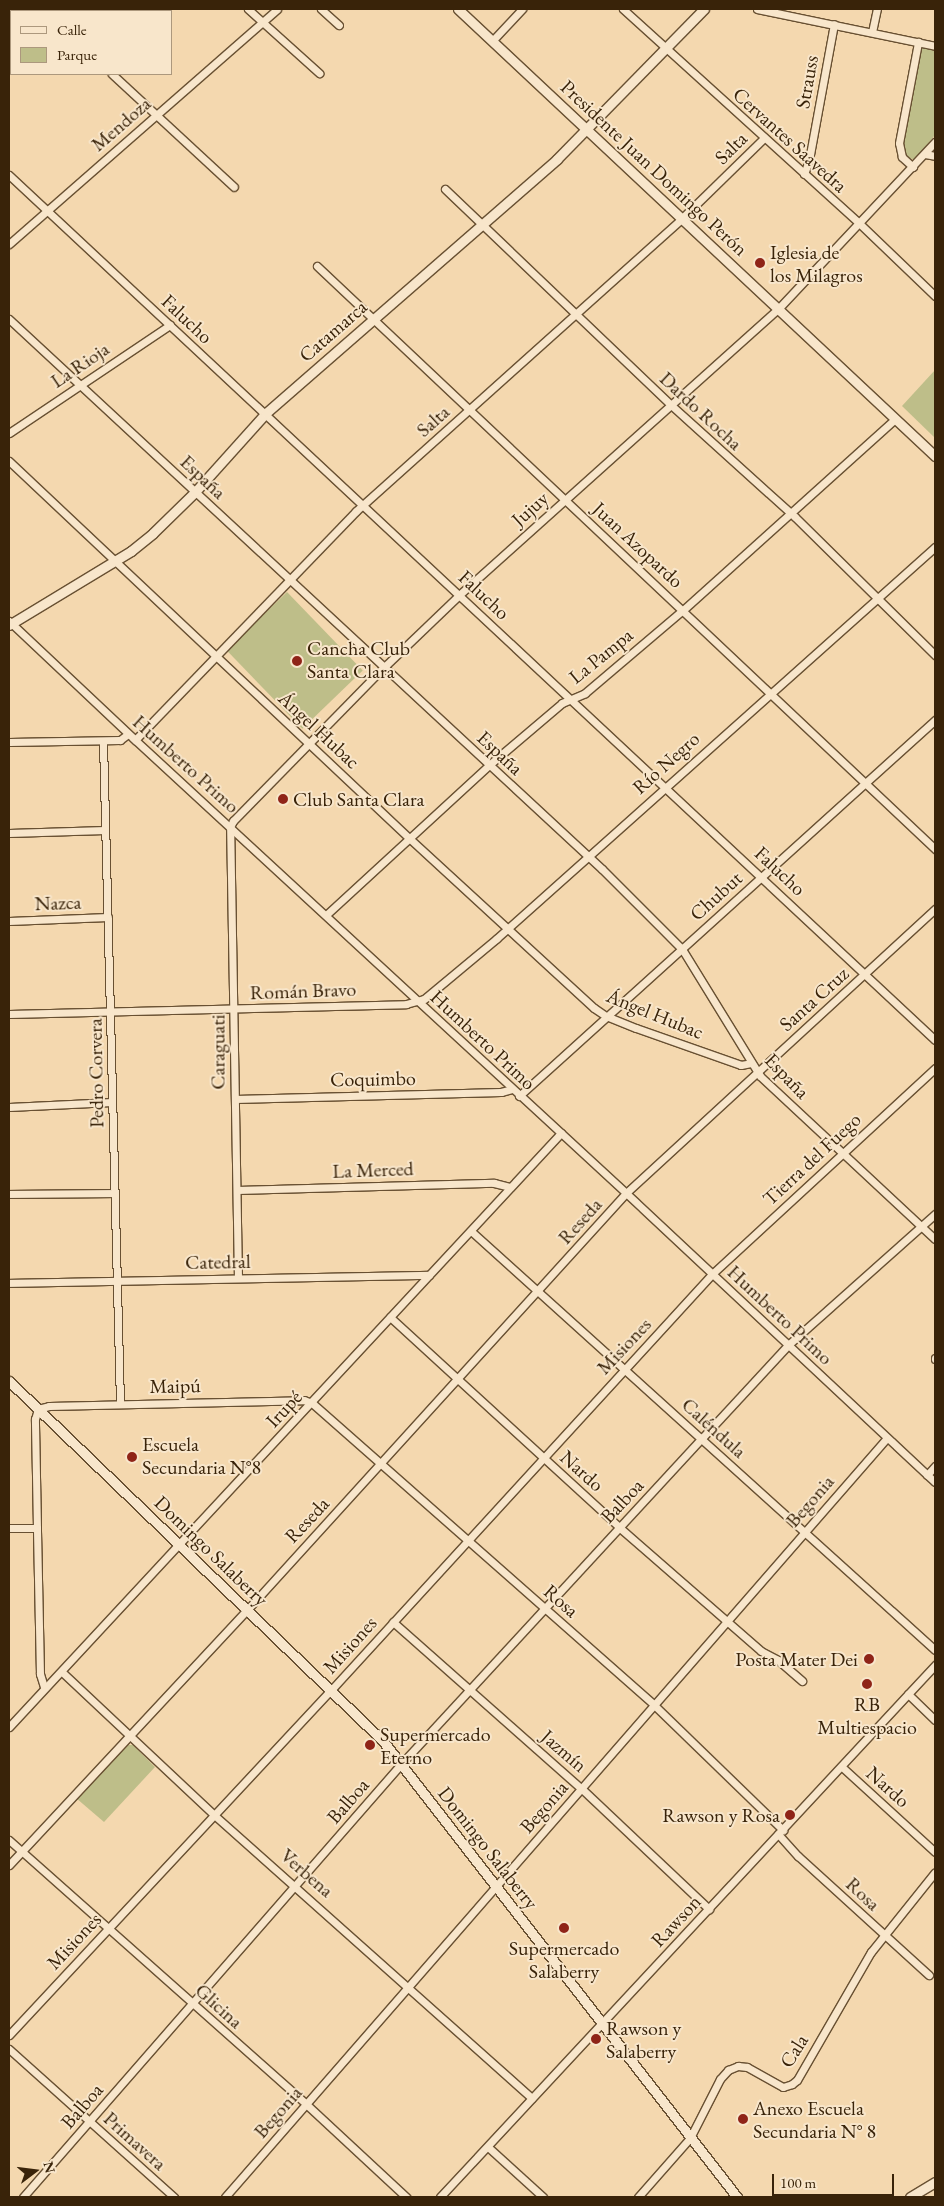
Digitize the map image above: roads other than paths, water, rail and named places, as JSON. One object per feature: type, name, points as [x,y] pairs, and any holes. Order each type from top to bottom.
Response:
[{"type":"street","points":[[248,9],[319,73]]},
{"type":"street","name":"Mendoza","points":[[9,244],[277,9]]},
{"type":"street","points":[[321,9],[339,25]]},
{"type":"street","name":"Presidente Juan Domingo Perón","points":[[458,9],[935,456]]},
{"type":"street","points":[[492,41],[522,9]]},
{"type":"street","name":"Cervantes Saavedra","points":[[623,9],[860,224],[935,296]]},
{"type":"street","name":"Catamarca","points":[[10,623],[115,561],[153,533],[195,492],[266,413],[482,226],[588,129],[704,9]]},
{"type":"street","points":[[758,9],[795,12],[834,24],[935,46]]},
{"type":"street","points":[[872,32],[877,9]]},
{"type":"street","name":"Strauss","points":[[804,174],[809,160],[834,24]]},
{"type":"street","points":[[913,167],[902,157],[900,143],[918,42]]},
{"type":"street","points":[[113,75],[234,188]]},
{"type":"street","name":"Salta","points":[[135,740],[363,505],[682,218],[764,138]]},
{"type":"street","name":"Jujuy","points":[[230,827],[233,821],[309,742],[459,595],[778,308],[860,224],[935,142]]},
{"type":"street","points":[[925,154],[935,156]]},
{"type":"street","name":"Falucho","points":[[9,175],[266,413],[935,1040]]},
{"type":"street","name":"Dardo Rocha","points":[[445,189],[574,315],[789,513],[935,655]]},
{"type":"street","name":"Juan Azopardo","points":[[317,266],[935,849]]},
{"type":"street","name":"España","points":[[9,320],[587,856],[682,949],[757,1072],[935,1239]]},
{"type":"street","name":"La Rioja","points":[[9,433],[170,325]]},
{"type":"street","name":"La Pampa","points":[[326,915],[489,765],[562,703],[585,693],[683,610],[895,418]]},
{"type":"street","name":"Ángel Hubac","points":[[9,461],[409,838],[594,1008],[606,1016],[741,1065],[751,1063]]},
{"type":"street","name":"Río Negro","points":[[418,1002],[508,928],[770,692],[935,547]]},
{"type":"street","name":"Humberto Primo","points":[[10,623],[626,1193],[935,1482]]},
{"type":"street","name":"Chubut","points":[[519,1096],[935,720]]},
{"type":"street","points":[[9,742],[120,740],[128,734]]},
{"type":"street","name":"Pedro Corvera","points":[[103,741],[120,1404]]},
{"type":"street","name":"Caraguati","points":[[230,827],[238,1278]]},
{"type":"street","points":[[9,833],[105,830]]},
{"type":"street","name":"Santa Cruz","points":[[626,1193],[935,909]]},
{"type":"street","name":"Nazca","points":[[9,921],[108,918]]},
{"type":"street","name":"Román Bravo","points":[[9,1014],[406,1004],[418,1002]]},
{"type":"street","name":"Tierra del Fuego","points":[[712,1274],[935,1068]]},
{"type":"street","name":"Coquimbo","points":[[235,1099],[501,1092],[512,1089]]},
{"type":"street","points":[[9,1107],[112,1102]]},
{"type":"street","name":"Irupé","points":[[9,1727],[44,1687],[62,1672],[561,1134]]},
{"type":"street","name":"La Merced","points":[[237,1190],[494,1183],[510,1187]]},
{"type":"street","points":[[9,1194],[114,1193]]},
{"type":"street","name":"Reseda","points":[[9,1866],[247,1610],[626,1193]]},
{"type":"street","name":"Balboa","points":[[24,2197],[297,1886],[401,1764],[788,1345],[935,1214]]},
{"type":"street","name":"Caléndula","points":[[471,1231],[935,1650]]},
{"type":"street","name":"Misiones","points":[[9,2035],[332,1689],[466,1540],[712,1274]]},
{"type":"street","name":"Catedral","points":[[9,1283],[429,1275]]},
{"type":"street","name":"Nardo","points":[[390,1317],[620,1528],[727,1621],[802,1681]]},
{"type":"street","name":"Domingo Salaberry","points":[[9,1381],[332,1689],[383,1741],[737,2197]]},
{"type":"street","name":"Maipú","points":[[38,1409],[49,1406],[296,1400],[312,1403]]},
{"type":"street","name":"Rosa","points":[[312,1403],[654,1706],[781,1832],[798,1856],[929,1975]]},
{"type":"street","points":[[38,1409],[34,1419],[40,1674],[44,1687]]},
{"type":"street","name":"Begonia","points":[[225,2197],[887,1438]]},
{"type":"street","points":[[927,1474],[935,1466]]},
{"type":"street","points":[[9,1528],[37,1528]]},
{"type":"street","name":"Jazmín","points":[[393,1622],[582,1789],[709,1909]]},
{"type":"street","name":"Rawson","points":[[443,2196],[935,1665]]},
{"type":"street","name":"Verbena","points":[[62,1672],[214,1814],[297,1886],[532,2098]]},
{"type":"street","points":[[908,1694],[935,1720]]},
{"type":"street","name":"Nardo","points":[[842,1766],[935,1852]]},
{"type":"street","name":"Glicina","points":[[9,1840],[306,2104],[406,2197]]},
{"type":"street","name":"Cala","points":[[638,2197],[690,2138],[720,2079],[734,2067],[747,2067],[783,2087],[797,2080],[882,1934],[935,1872]]},
{"type":"street","name":"Primavera","points":[[9,2049],[174,2197]]},
{"type":"street","points":[[488,2146],[543,2197]]},
{"type":"street","points":[[912,2197],[935,2182]]},
{"type":"place","name":"Iglesia de los Milagros","points":[[760,263]]},
{"type":"place","name":"Cancha Club Santa Clara","points":[[297,661]]},
{"type":"place","name":"Club Santa Clara","points":[[283,799]]},
{"type":"place","name":"Escuela Secundaria N°8","points":[[132,1457]]},
{"type":"place","name":"Posta Mater Dei","points":[[869,1659]]},
{"type":"place","name":"RB Multiespacio","points":[[867,1684]]},
{"type":"place","name":"Supermercado Eterno","points":[[370,1745]]},
{"type":"place","name":"Rawson y Rosa","points":[[790,1815]]},
{"type":"place","name":"Supermercado Salaberry","points":[[564,1928]]},
{"type":"place","name":"Rawson y Salaberry","points":[[596,2039]]},
{"type":"place","name":"Anexo Escuela Secundaria N° 8","points":[[743,2119]]}]
